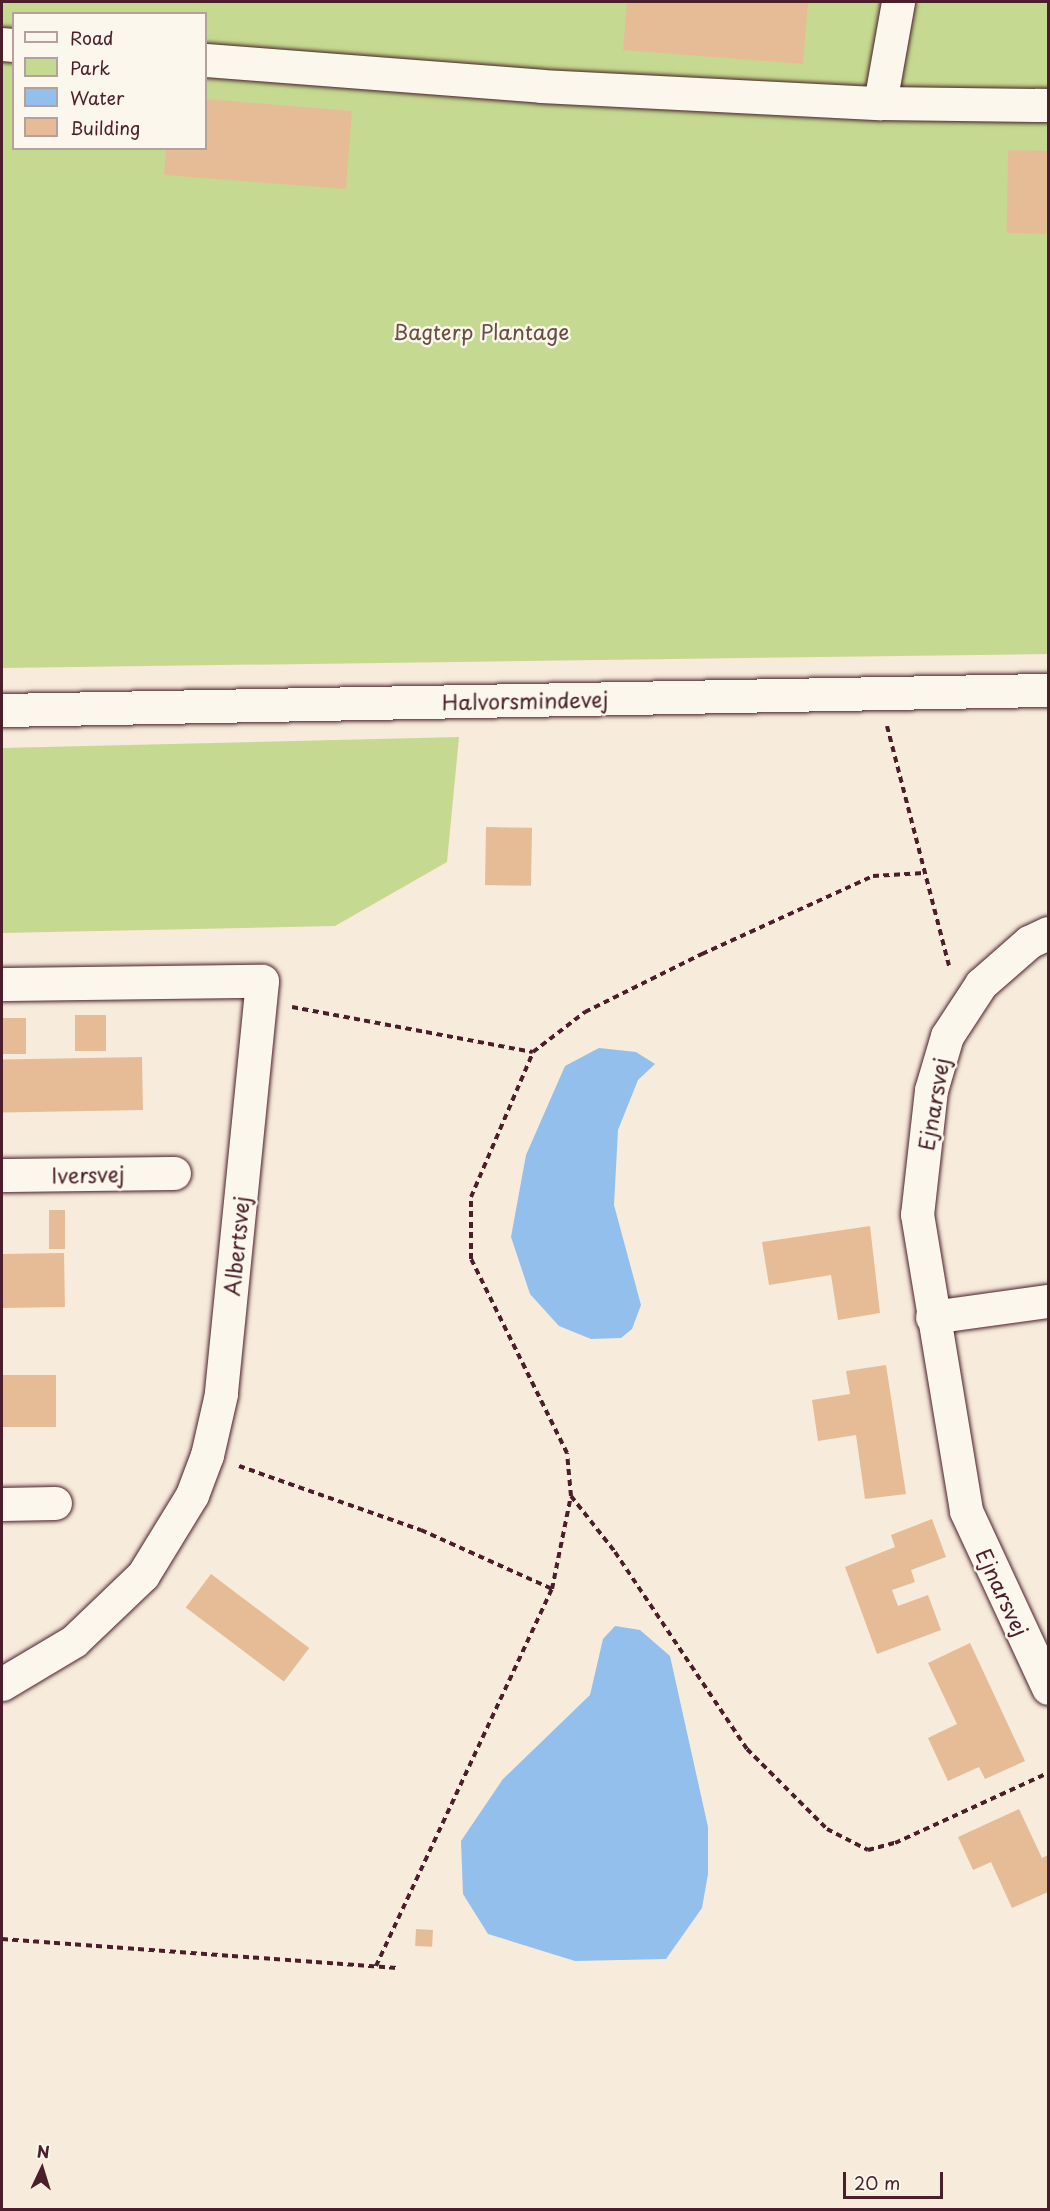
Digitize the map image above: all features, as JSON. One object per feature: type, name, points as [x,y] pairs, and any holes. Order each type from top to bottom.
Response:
[{"type":"street","points":[[880,103],[898,2]]},
{"type":"street","points":[[207,60],[541,86],[880,103],[1048,105]]},
{"type":"street","name":"Halvorsmindevej","points":[[2,710],[1048,690]]},
{"type":"street","name":"Ejnarsvej","points":[[1048,933],[1029,942],[997,970],[969,1003],[947,1036],[931,1090],[917,1214],[932,1317],[966,1512],[1048,1688]]},
{"type":"street","points":[[2,984],[262,981]]},
{"type":"street","name":"Albertsvej","points":[[2,1684],[74,1641],[143,1575],[192,1495],[207,1455],[221,1394],[262,981]]},
{"type":"street","name":"Iversvej","points":[[2,1176],[174,1173]]},
{"type":"street","points":[[932,1317],[1048,1301]]},
{"type":"street","points":[[2,1504],[55,1503]]},
{"type":"path","points":[[879,693],[950,969],[969,1003]]},
{"type":"path","points":[[376,1966],[552,1588],[572,1496],[567,1453],[471,1259],[471,1197],[533,1052],[585,1012],[873,876],[924,873]]},
{"type":"path","points":[[262,981],[291,1006],[533,1052]]},
{"type":"path","points":[[207,1455],[421,1530],[552,1588]]},
{"type":"path","points":[[572,1496],[615,1552],[747,1749],[827,1829],[868,1850],[895,1843],[1048,1773]]},
{"type":"path","points":[[2,1939],[398,1968]]},
{"type":"green space","name":"Bagterp Plantage","points":[[2,2],[1048,2],[1048,654],[2,668]]},
{"type":"green space","points":[[459,737],[447,862],[335,926],[2,933],[2,748]]},
{"type":"water","points":[[599,1048],[636,1052],[655,1064],[638,1080],[618,1130],[614,1205],[641,1305],[632,1329],[621,1338],[591,1339],[559,1326],[530,1294],[511,1237],[526,1155],[565,1066]]},
{"type":"water","points":[[615,1626],[640,1630],[670,1656],[708,1827],[708,1874],[702,1908],[666,1959],[575,1961],[488,1934],[463,1894],[461,1841],[503,1779],[590,1695],[603,1639]]},
{"type":"building","points":[[627,2],[808,2],[803,64],[623,50]]},
{"type":"building","points":[[207,99],[352,111],[346,189],[164,175],[166,150],[207,150]]},
{"type":"building","points":[[1008,150],[1048,151],[1047,234],[1007,233]]},
{"type":"building","points":[[486,827],[532,828],[531,886],[485,885]]},
{"type":"building","points":[[75,1015],[106,1015],[106,1051],[75,1051]]},
{"type":"building","points":[[2,1018],[26,1018],[26,1054],[2,1054]]},
{"type":"building","points":[[142,1057],[143,1110],[3,1112],[2,1059]]},
{"type":"building","points":[[49,1210],[65,1210],[65,1249],[49,1249]]},
{"type":"building","points":[[870,1226],[880,1313],[838,1320],[831,1275],[769,1285],[762,1242]]},
{"type":"building","points":[[64,1253],[65,1307],[3,1308],[2,1254]]},
{"type":"building","points":[[886,1365],[906,1494],[865,1499],[856,1435],[818,1441],[812,1400],[850,1394],[846,1371]]},
{"type":"building","points":[[2,1375],[56,1375],[56,1427],[2,1427]]},
{"type":"building","points":[[932,1519],[946,1557],[911,1570],[915,1582],[892,1590],[898,1606],[928,1595],[941,1630],[877,1654],[845,1567],[895,1547],[891,1535]]},
{"type":"building","points":[[211,1574],[309,1648],[284,1682],[186,1608]]},
{"type":"building","points":[[970,1643],[1025,1761],[985,1779],[979,1767],[948,1781],[928,1738],[957,1724],[928,1663]]},
{"type":"building","points":[[1019,1809],[1042,1858],[1048,1855],[1048,1892],[1012,1908],[991,1862],[973,1870],[958,1837]]},
{"type":"building","points":[[416,1929],[433,1930],[432,1947],[415,1946]]}]
